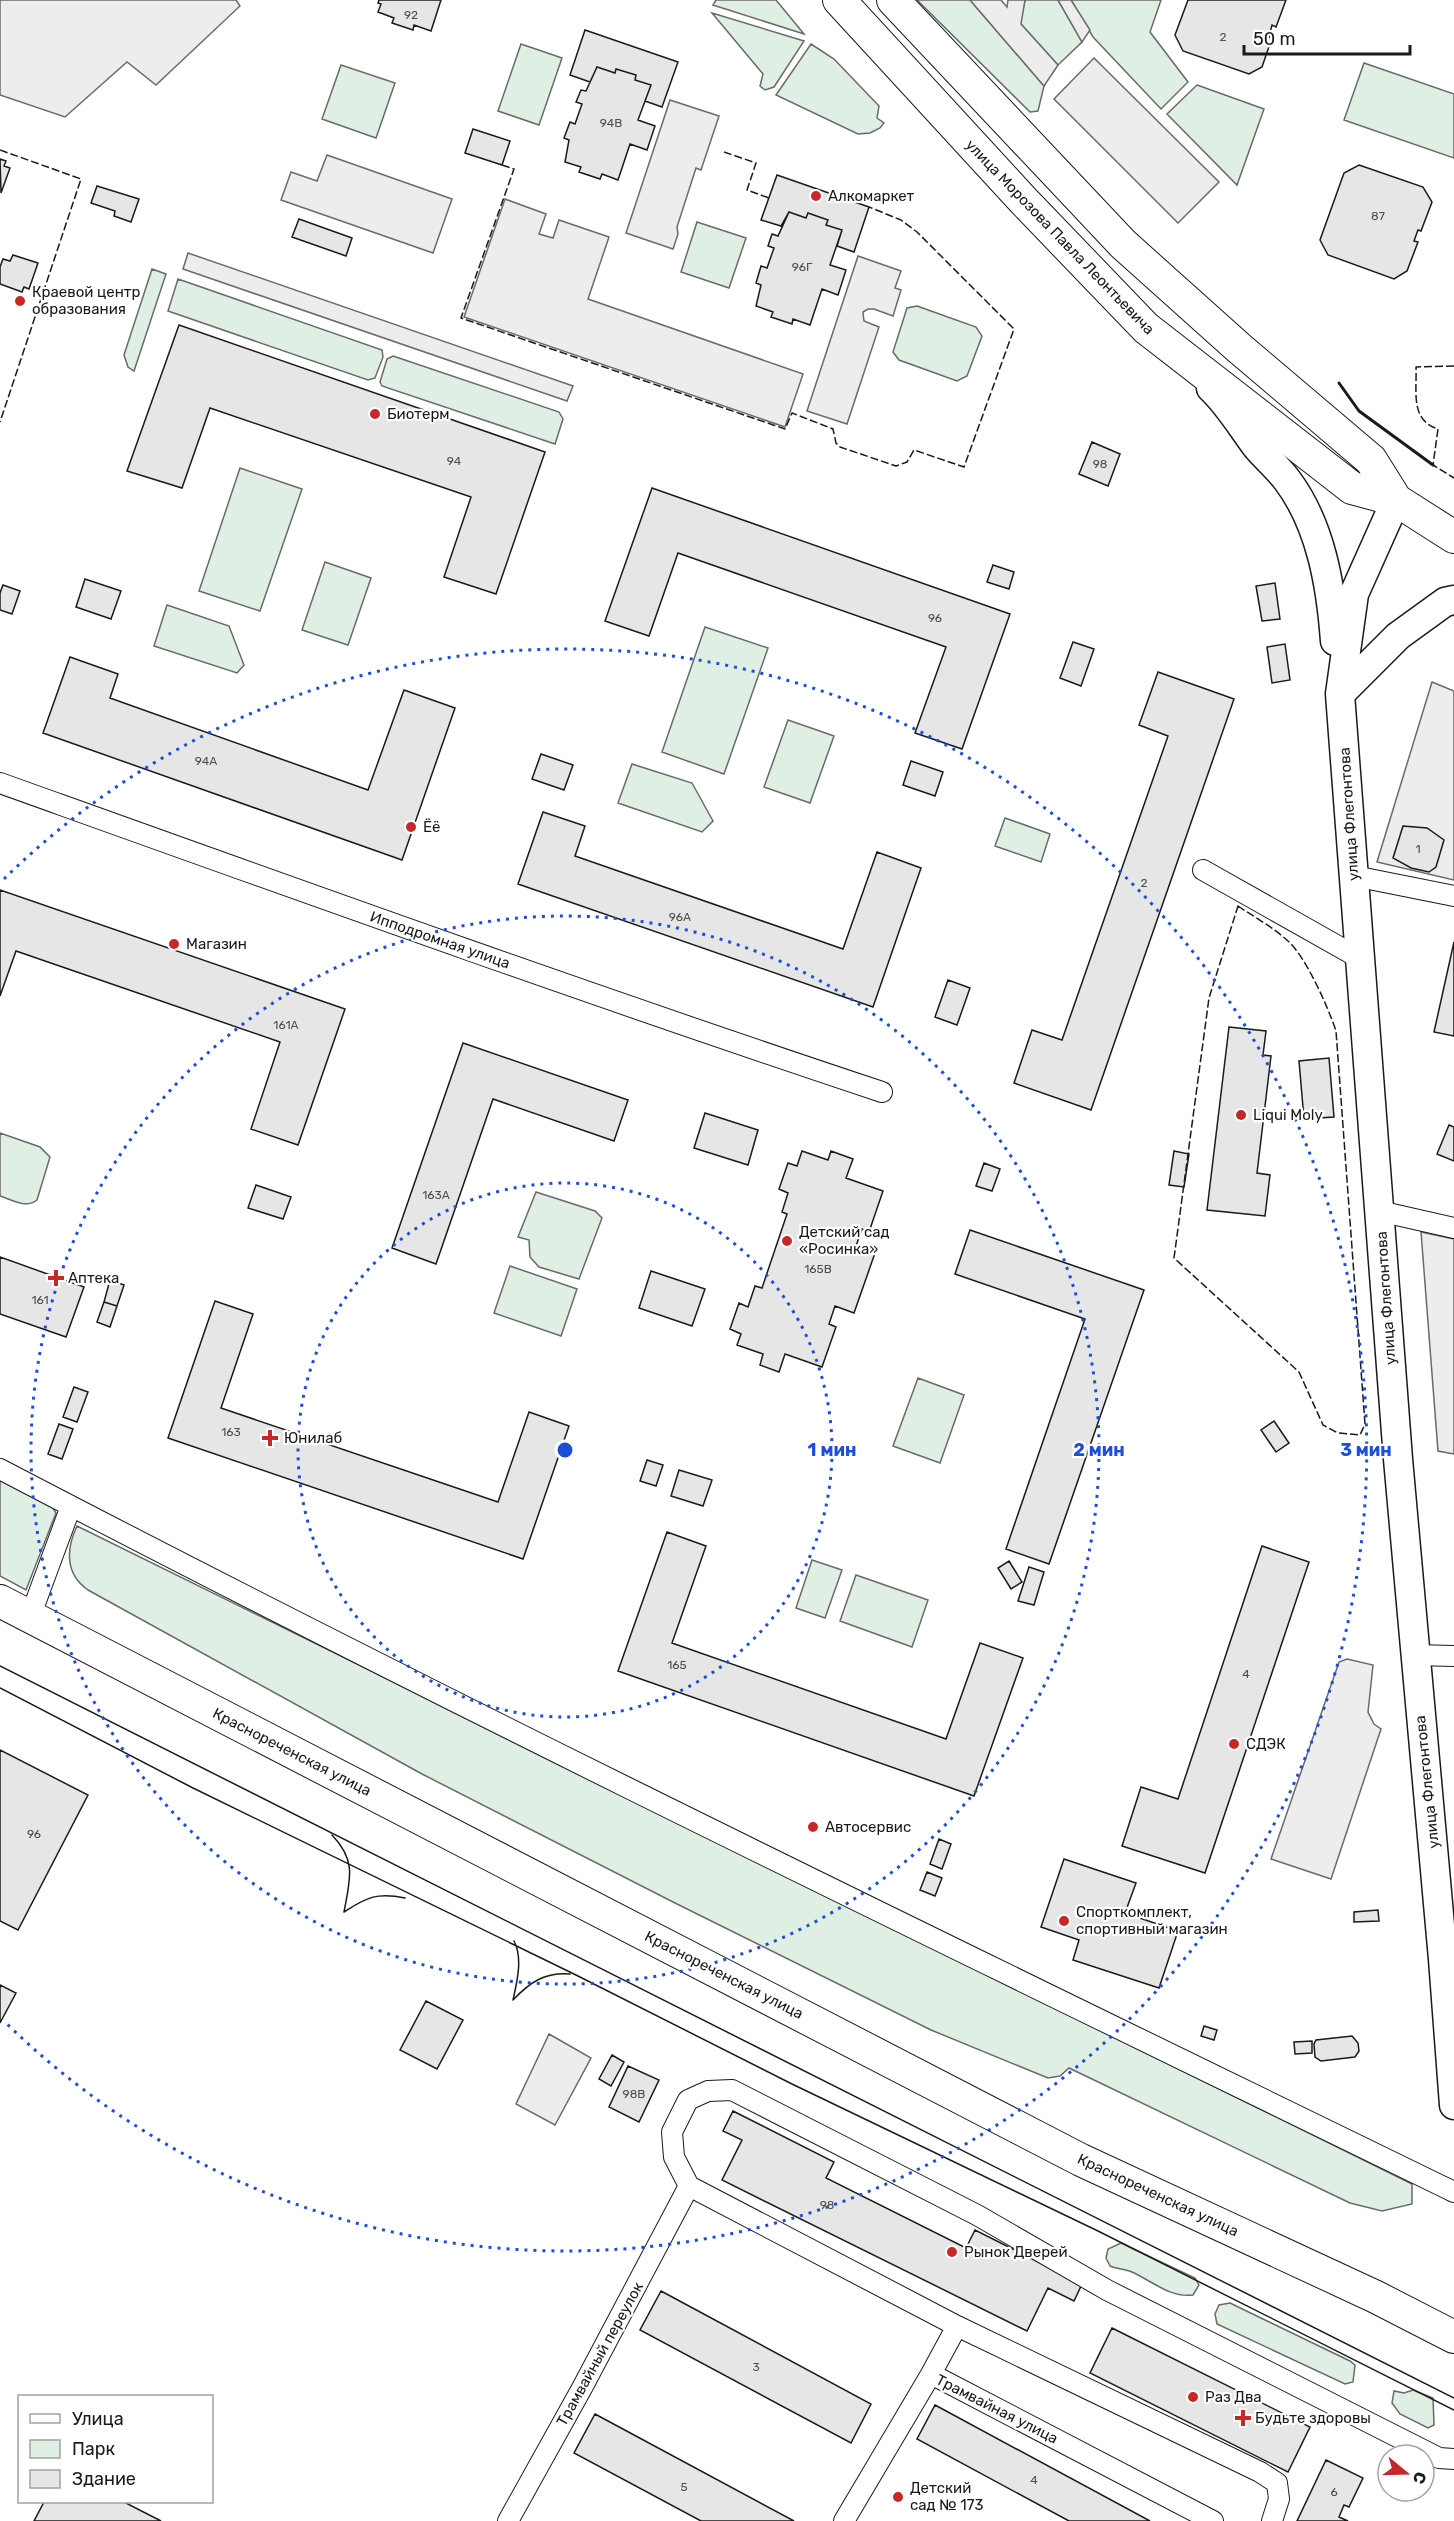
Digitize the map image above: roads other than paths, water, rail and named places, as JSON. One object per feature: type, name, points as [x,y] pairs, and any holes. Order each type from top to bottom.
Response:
[{"type":"main road","name":"улица Морозова Павла Леонтьевича","points":[[839,0],[1022,199],[1146,328],[1352,488],[1396,501],[1454,537]]},
{"type":"main road","name":"улица Морозова Павла Леонтьевича","points":[[893,0],[1124,244],[1239,348],[1371,460],[1396,501]]},
{"type":"main road","name":"Краснореченская улица","points":[[0,1601],[1081,2160],[1376,2297],[1454,2337]]},
{"type":"street","points":[[1174,351],[1223,400],[1257,446],[1287,480],[1309,517],[1332,597],[1340,694]]},
{"type":"street","name":"улица Флегонтова","points":[[1396,501],[1354,594],[1340,694],[1414,1654],[1449,1962],[1454,2105]]},
{"type":"street","points":[[1340,694],[1398,636],[1445,602],[1454,600]]},
{"type":"street","name":"Ипподромная улица","points":[[0,783],[688,1028],[882,1092]]},
{"type":"street","points":[[1203,870],[1359,958]]},
{"type":"street","points":[[1354,876],[1454,896]]},
{"type":"street","points":[[1379,1211],[1454,1228]]},
{"type":"street","points":[[0,1469],[948,1946],[1454,2192]]},
{"type":"street","points":[[30,1617],[71,1506]]},
{"type":"street","points":[[1414,1654],[1454,1656]]},
{"type":"street","points":[[1272,2521],[1279,2499],[1277,2483],[1260,2472],[957,2326],[689,2186],[674,2157],[672,2132],[687,2100],[708,2091],[732,2090],[977,2215],[1107,2290],[1439,2458],[1454,2459]]},
{"type":"street","name":"Трамвайный переулок","points":[[508,2521],[582,2388],[689,2186]]},
{"type":"street","points":[[931,2374],[957,2326]]},
{"type":"street","name":"Трамвайная улица","points":[[844,2521],[931,2374],[1213,2521]]},
{"type":"tram line","points":[[0,1666],[1454,2398]]},
{"type":"tram line","points":[[0,1688],[193,1788],[576,1975],[792,2084],[1098,2231],[1454,2410]]},
{"type":"tram line","points":[[332,1835],[345,1853],[350,1871],[344,1912]]},
{"type":"tram line","points":[[344,1912],[373,1897],[405,1898]]},
{"type":"tram line","points":[[513,2000],[519,1962],[514,1941]]},
{"type":"tram line","points":[[513,2000],[538,1979],[570,1974]]},
{"type":"place","name":"Алкомаркет","points":[[816,196]]},
{"type":"place","name":"Краевой центр образования","points":[[20,301]]},
{"type":"place","name":"Биотерм","points":[[375,414]]},
{"type":"place","name":"Ёё","points":[[411,827]]},
{"type":"place","name":"Магазин","points":[[174,944]]},
{"type":"place","name":"Liqui Moly","points":[[1241,1115]]},
{"type":"place","name":"Детский сад «Росинка»","points":[[787,1241]]},
{"type":"place","name":"Аптека","points":[[56,1278]]},
{"type":"place","name":"Юнилаб","points":[[270,1438]]},
{"type":"place","name":"СДЭК","points":[[1234,1744]]},
{"type":"place","name":"Автосервис","points":[[813,1827]]},
{"type":"place","name":"Спорткомплект, спортивный магазин","points":[[1064,1921]]},
{"type":"place","name":"Рынок Дверей","points":[[952,2252]]},
{"type":"place","name":"Раз Два","points":[[1193,2397]]},
{"type":"place","name":"Будьте здоровы","points":[[1243,2418]]},
{"type":"place","name":"Детский сад № 173","points":[[898,2497]]}]
